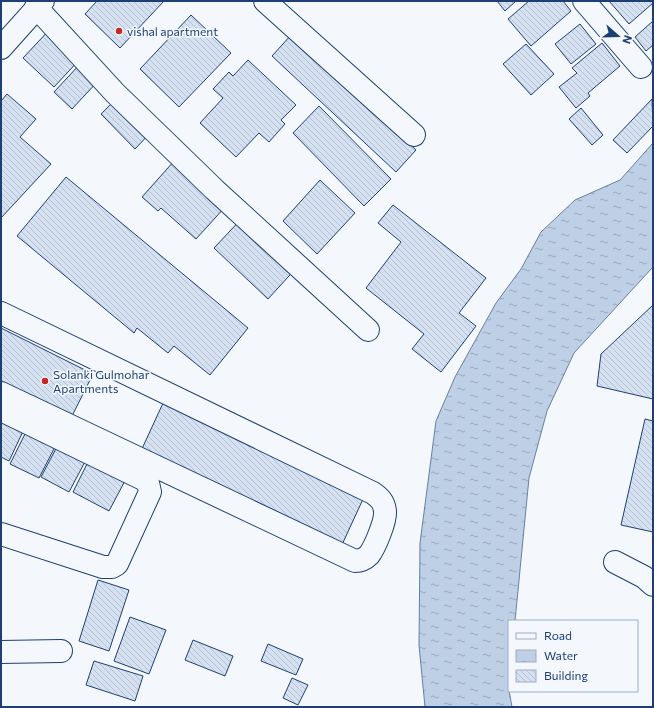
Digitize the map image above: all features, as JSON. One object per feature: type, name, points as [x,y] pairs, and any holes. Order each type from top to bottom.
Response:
[{"type":"street","points":[[265,1],[414,135]]},
{"type":"street","points":[[584,1],[641,67]]},
{"type":"street","points":[[1,48],[40,4],[115,93],[215,190],[368,330]]},
{"type":"street","points":[[1,313],[374,493],[382,501],[385,511],[385,520],[369,555],[362,560],[355,562],[1,393]]},
{"type":"street","points":[[1,410],[143,479],[148,483],[150,492],[117,564],[112,567],[103,567],[1,534]]},
{"type":"street","points":[[615,562],[644,577],[653,585]]},
{"type":"street","points":[[1,652],[61,651]]},
{"type":"water","points":[[653,143],[653,267],[574,353],[547,411],[529,478],[515,620],[508,620],[508,692],[509,692],[512,707],[425,707],[419,645],[420,543],[436,421],[455,377],[496,303],[521,269],[541,232],[575,200],[620,180]]},
{"type":"building","name":"vishal apartment","points":[[97,1],[164,1],[120,48],[85,14]]},
{"type":"building","points":[[497,1],[516,1],[505,11]]},
{"type":"building","points":[[529,1],[563,1],[571,11],[531,46],[508,19]]},
{"type":"building","points":[[609,1],[653,1],[653,3],[629,24]]},
{"type":"building","points":[[191,15],[231,53],[179,107],[140,69]]},
{"type":"building","points":[[653,21],[653,45],[646,51],[635,37]]},
{"type":"building","points":[[580,24],[596,44],[571,64],[555,44]]},
{"type":"building","points":[[52,27],[82,57],[54,87],[23,58]]},
{"type":"building","points":[[292,34],[416,150],[396,172],[272,56]]},
{"type":"building","points":[[602,43],[620,66],[588,93],[590,96],[576,108],[559,87],[577,73],[572,68]]},
{"type":"building","points":[[526,44],[554,74],[531,95],[503,64]]},
{"type":"building","points":[[248,60],[296,105],[281,120],[285,124],[269,142],[259,133],[236,157],[200,123],[223,98],[213,89],[229,72],[233,76]]},
{"type":"building","points":[[81,63],[99,80],[72,109],[54,92]]},
{"type":"building","points":[[7,94],[36,119],[20,137],[51,164],[1,218],[1,101]]},
{"type":"building","points":[[119,96],[153,130],[135,149],[101,114]]},
{"type":"building","points":[[652,99],[653,126],[627,153],[613,140]]},
{"type":"building","points":[[319,106],[391,179],[364,206],[293,133]]},
{"type":"building","points":[[581,108],[603,135],[592,145],[569,119]]},
{"type":"building","points":[[175,160],[226,206],[196,239],[161,208],[158,211],[142,197]]},
{"type":"building","points":[[66,177],[248,328],[210,375],[174,346],[168,353],[137,328],[134,333],[17,236]]},
{"type":"building","points":[[320,180],[355,213],[317,254],[283,221]]},
{"type":"building","points":[[393,205],[486,278],[459,313],[476,326],[441,372],[412,349],[424,334],[366,288],[401,242],[378,223]]},
{"type":"building","points":[[245,215],[299,265],[268,299],[214,248]]},
{"type":"building","points":[[653,305],[653,399],[597,386],[601,354]]},
{"type":"building","name":"Solanki Gulmohar Apartments","points":[[1,328],[93,374],[69,422],[1,388]]},
{"type":"building","points":[[164,401],[364,497],[340,549],[140,453]]},
{"type":"building","points":[[1,413],[26,425],[9,461],[1,457]]},
{"type":"building","points":[[645,419],[653,421],[653,532],[621,525]]},
{"type":"building","points":[[29,426],[58,441],[39,478],[10,464]]},
{"type":"building","points":[[60,441],[88,456],[69,492],[41,477]]},
{"type":"building","points":[[90,458],[127,477],[109,511],[73,492]]},
{"type":"building","points":[[98,580],[129,590],[109,651],[79,641]]},
{"type":"building","points":[[130,617],[166,630],[149,674],[114,661]]},
{"type":"building","points":[[193,640],[233,656],[225,676],[185,660]]},
{"type":"building","points":[[268,644],[303,659],[296,675],[261,661]]},
{"type":"building","points":[[94,661],[143,676],[135,701],[86,685]]},
{"type":"building","points":[[292,678],[308,685],[298,705],[283,698]]},
{"type":"place","name":"vishal apartment","points":[[119,31]]},
{"type":"place","name":"Solanki Gulmohar Apartments","points":[[45,381]]}]
